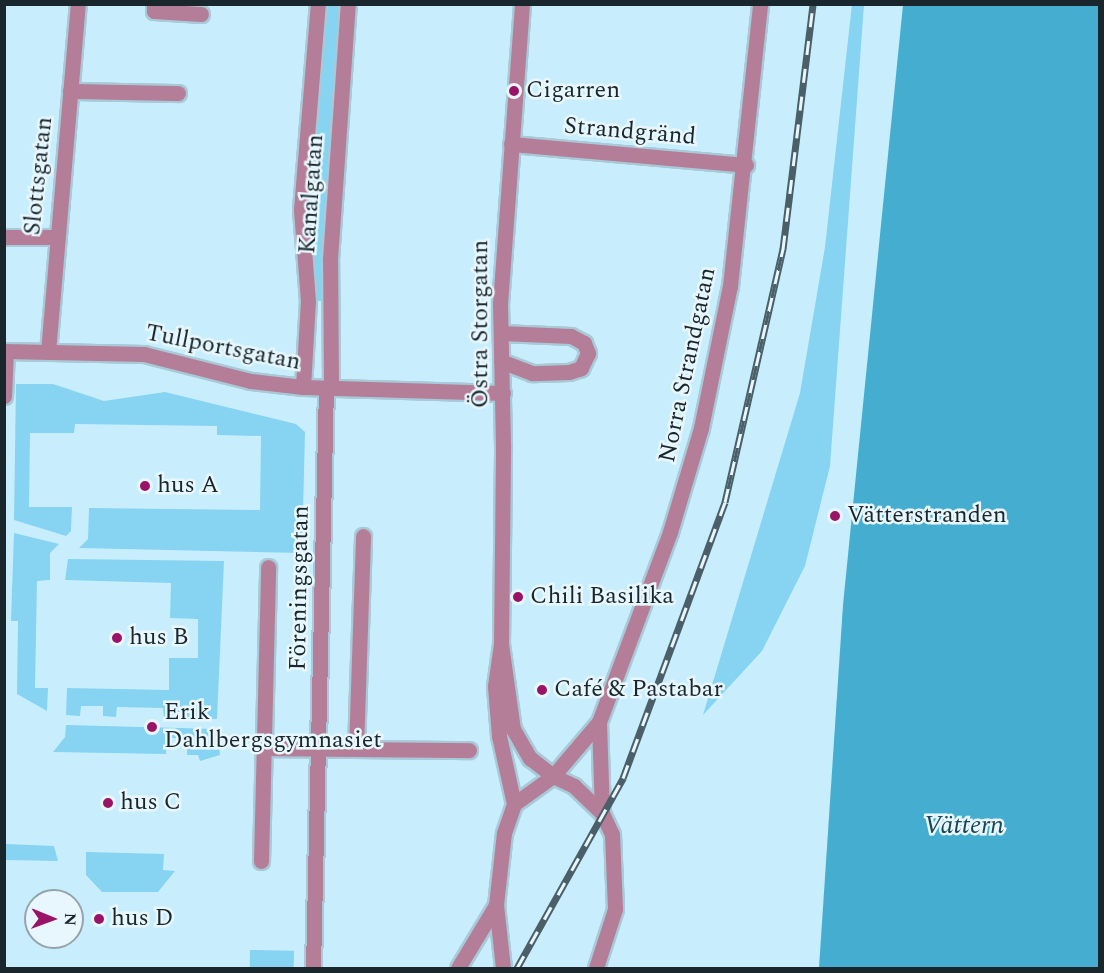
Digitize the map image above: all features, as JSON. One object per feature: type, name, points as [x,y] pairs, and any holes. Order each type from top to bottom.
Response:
[{"type":"street","name":"Slottsgatan","points":[[48,352],[56,237],[78,4]]},
{"type":"street","points":[[154,4],[154,11],[201,14]]},
{"type":"street","name":"Kanalgatan","points":[[303,387],[308,301],[301,209],[318,4]]},
{"type":"street","name":"Kanalgatan","points":[[328,387],[330,259],[348,4]]},
{"type":"street","name":"Östra Storgatan","points":[[514,804],[496,718],[501,644],[504,393],[501,333],[511,144],[522,4]]},
{"type":"street","name":"Norra Strandgatan","points":[[514,804],[553,776],[599,722],[670,532],[701,428],[746,165],[760,4]]},
{"type":"street","points":[[70,91],[178,93]]},
{"type":"street","name":"Strandgränd","points":[[511,144],[746,165]]},
{"type":"street","points":[[4,237],[56,237]]},
{"type":"street","points":[[501,333],[571,336],[584,343],[588,353],[581,368],[569,372],[532,373],[501,361]]},
{"type":"street","points":[[4,396],[5,351]]},
{"type":"street","name":"Tullportsgatan","points":[[5,351],[144,354],[251,381],[303,387],[504,393]]},
{"type":"street","name":"Föreningsgatan","points":[[313,969],[328,387]]},
{"type":"street","points":[[356,749],[363,536]]},
{"type":"street","points":[[261,861],[268,567]]},
{"type":"street","name":"Östra Storgatan","points":[[501,644],[513,729],[530,758],[553,776],[574,786],[602,813]]},
{"type":"street","name":"Norra Strandgatan","points":[[599,722],[602,813]]},
{"type":"street","points":[[263,748],[470,750]]},
{"type":"street","points":[[503,969],[496,905],[500,855],[514,804]]},
{"type":"street","points":[[596,969],[611,932],[617,881],[612,834],[602,813]]},
{"type":"street","points":[[458,969],[496,905]]},
{"type":"shaded area","points":[[852,4],[864,5],[830,466],[805,566],[762,651],[703,715],[800,393],[825,247]]},
{"type":"shaded area","points":[[318,5],[348,5],[330,301],[308,301],[304,246]]},
{"type":"shaded area","points":[[16,384],[53,384],[104,401],[165,392],[296,424],[305,432],[302,553],[79,548],[88,539],[89,508],[260,510],[261,436],[217,435],[217,426],[75,424],[74,433],[30,433],[29,507],[72,507],[71,531],[66,536],[14,520]]},
{"type":"shaded area","points":[[14,533],[59,544],[50,553],[50,580],[37,581],[35,688],[48,688],[47,711],[17,694],[18,621],[11,621]]},
{"type":"shaded area","points":[[68,559],[224,561],[217,719],[164,718],[163,708],[117,707],[116,717],[103,716],[103,706],[81,706],[80,716],[66,715],[67,688],[169,690],[169,658],[198,658],[198,619],[170,618],[171,583],[65,580]]},
{"type":"shaded area","points":[[66,725],[217,729],[220,755],[200,761],[198,755],[187,755],[187,738],[167,738],[166,754],[53,752],[65,737]]},
{"type":"shaded area","points":[[5,844],[54,846],[58,861],[5,860]]},
{"type":"shaded area","points":[[86,852],[164,854],[163,870],[175,871],[158,892],[102,892],[86,875]]},
{"type":"shaded area","points":[[250,950],[294,951],[294,968],[250,968]]},
{"type":"water","name":"Vättern","points":[[903,5],[1099,5],[1099,968],[819,968],[843,605]]},
{"type":"railway","points":[[517,968],[623,778],[725,502],[783,249],[813,4]]},
{"type":"place","name":"Cigarren","points":[[514,91]]},
{"type":"place","name":"hus A","points":[[145,486]]},
{"type":"place","name":"Vätterstranden","points":[[835,516]]},
{"type":"place","name":"Chili Basilika","points":[[518,597]]},
{"type":"place","name":"hus B","points":[[117,638]]},
{"type":"place","name":"Café & Pastabar","points":[[542,690]]},
{"type":"place","name":"Erik Dahlbergsgymnasiet","points":[[152,727]]},
{"type":"place","name":"hus C","points":[[108,803]]},
{"type":"place","name":"hus D","points":[[99,919]]}]
